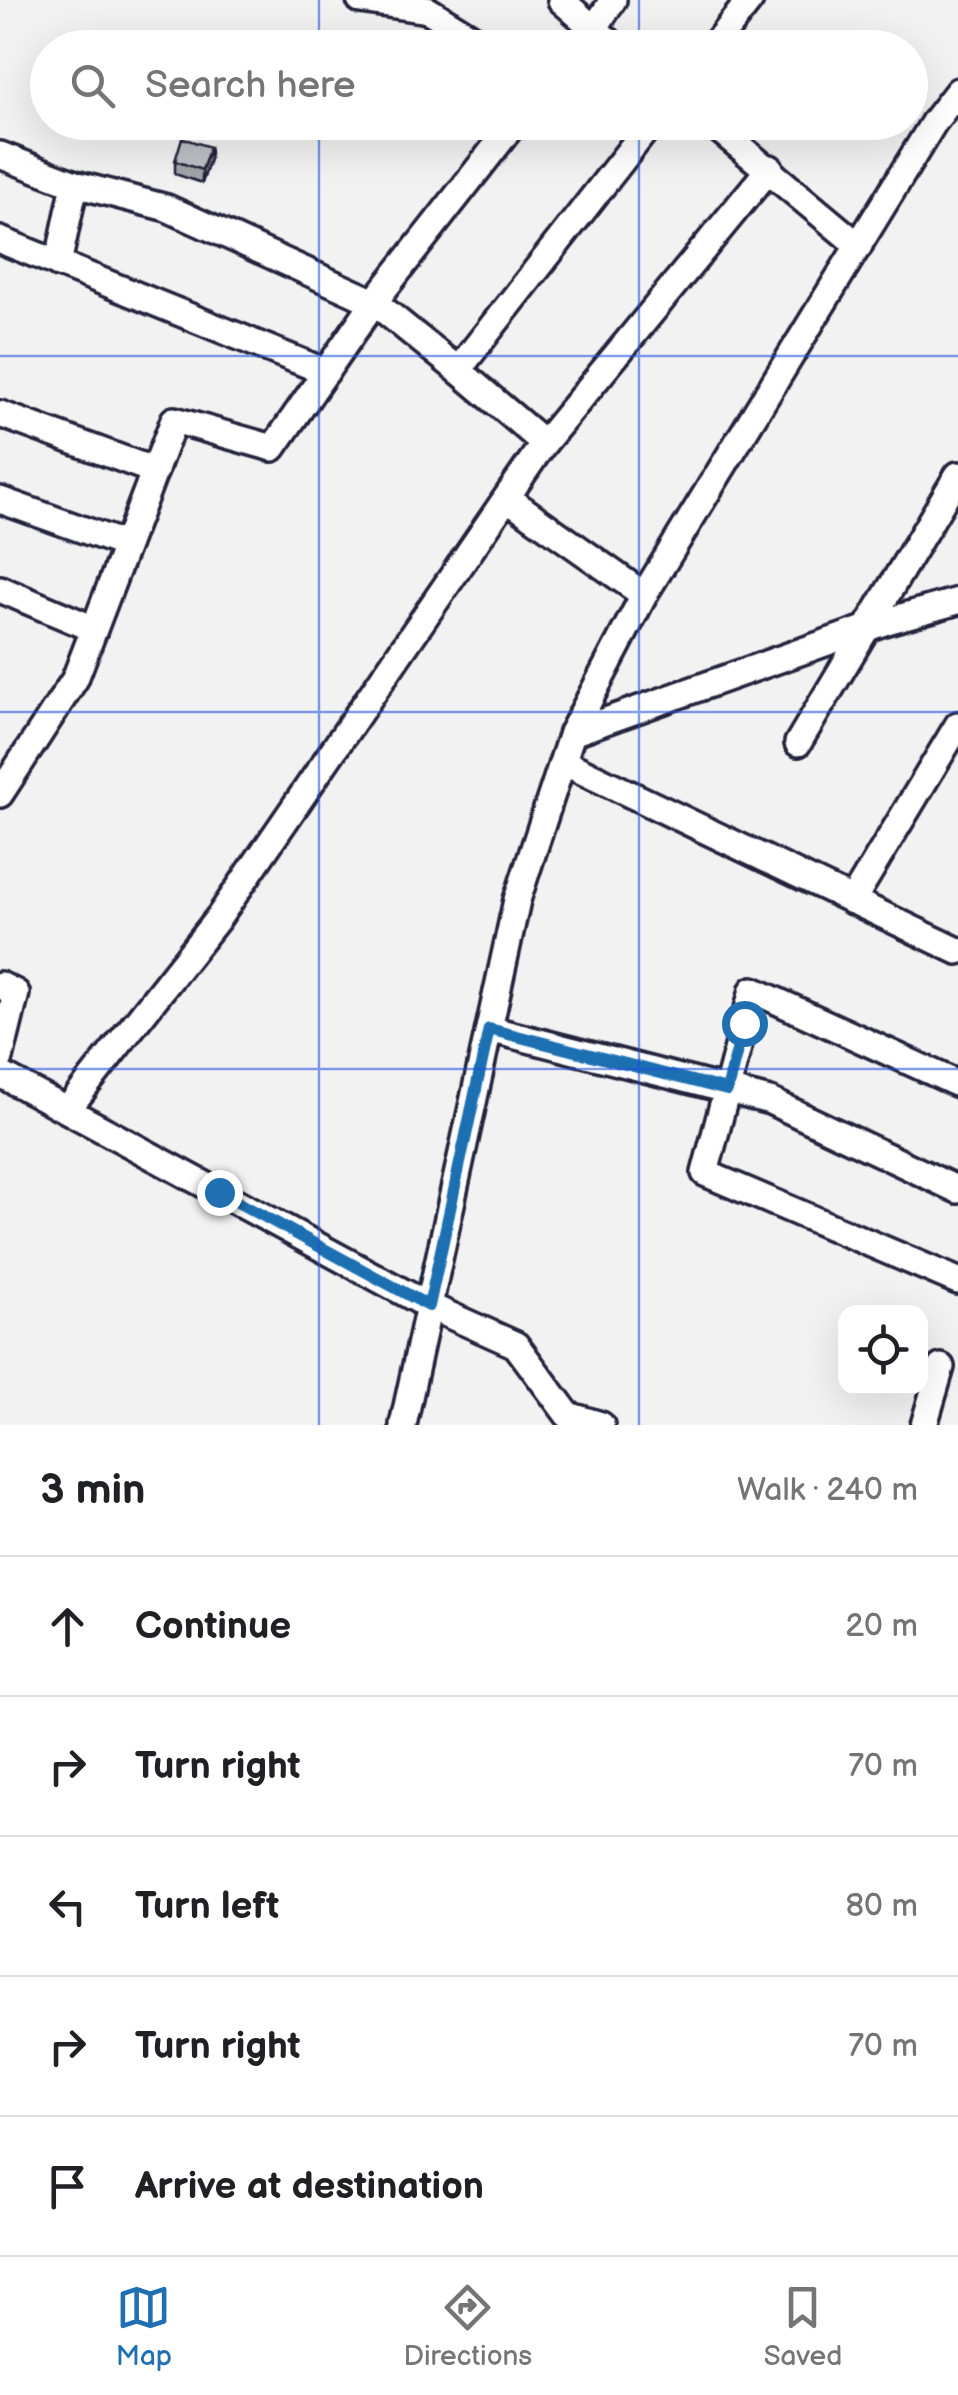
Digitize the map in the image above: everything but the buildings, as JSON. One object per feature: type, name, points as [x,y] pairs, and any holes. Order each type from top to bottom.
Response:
[{"type":"street","points":[[360,0],[428,10],[460,30]]},
{"type":"street","points":[[561,0],[581,30]]},
{"type":"street","points":[[592,30],[613,0]]},
{"type":"street","points":[[726,30],[750,0]]},
{"type":"street","points":[[928,138],[958,91]]},
{"type":"street","points":[[1,791],[75,679],[174,420],[273,448],[374,302],[502,140]]},
{"type":"street","points":[[458,370],[638,140]]},
{"type":"street","points":[[733,140],[859,246]]},
{"type":"street","points":[[403,1425],[517,900],[572,732],[644,595],[927,140]]},
{"type":"street","points":[[0,156],[75,184],[168,208],[374,302],[544,442]]},
{"type":"street","points":[[67,1110],[219,916],[544,442],[770,168]]},
{"type":"street","points":[[58,264],[75,184]]},
{"type":"street","points":[[0,240],[326,372]]},
{"type":"street","points":[[0,414],[155,471]]},
{"type":"street","points":[[798,743],[958,475]]},
{"type":"street","points":[[506,498],[644,595]]},
{"type":"street","points":[[0,500],[126,545]]},
{"type":"street","points":[[3,598],[94,629]]},
{"type":"street","points":[[572,732],[866,628],[958,601]]},
{"type":"street","points":[[852,900],[958,726]]},
{"type":"street","points":[[563,762],[958,951]]},
{"type":"street","points":[[0,985],[16,993],[0,1058]]},
{"type":"street","points":[[958,1084],[753,990],[705,1172],[958,1281]]},
{"type":"street","points":[[489,1029],[770,1101],[958,1190]]},
{"type":"street","points":[[0,1074],[429,1306],[516,1345],[568,1415],[601,1425]]},
{"type":"street","points":[[924,1425],[942,1368]]},
{"type":"route","points":[[219,1192],[429,1306],[489,1029],[727,1090],[744,1023]]}]
